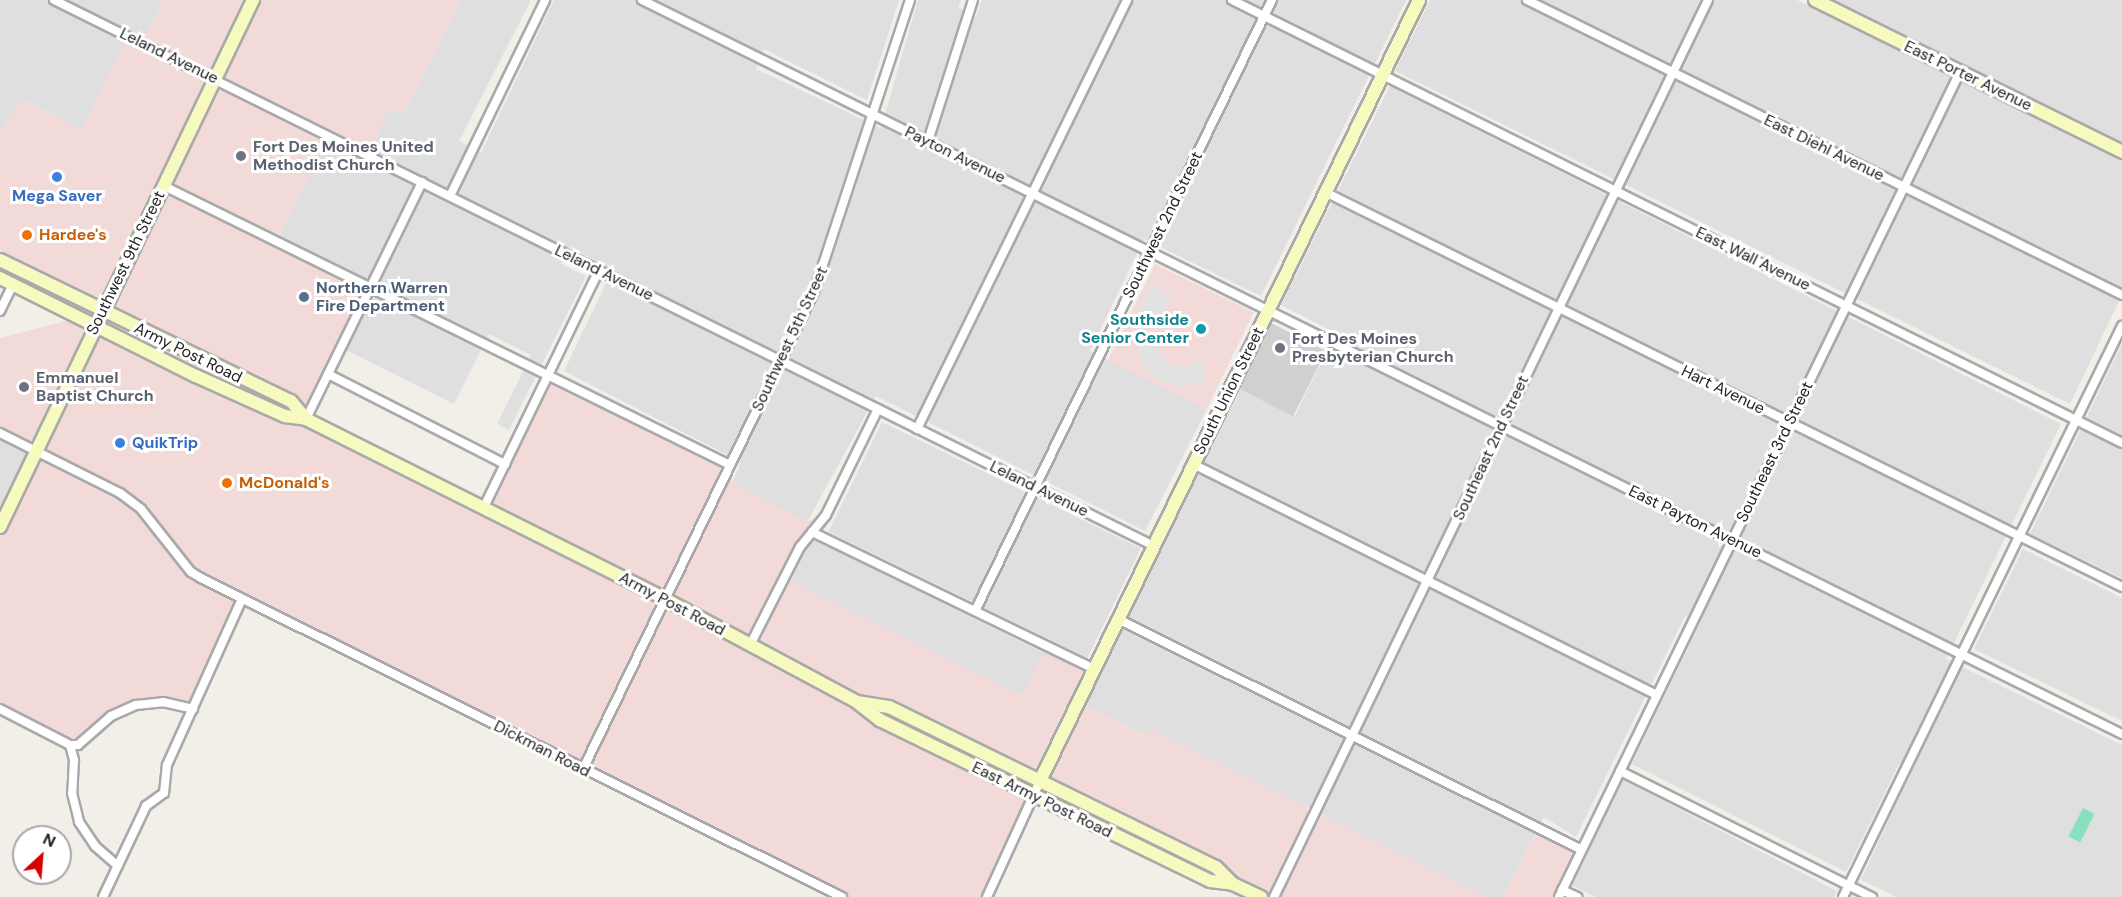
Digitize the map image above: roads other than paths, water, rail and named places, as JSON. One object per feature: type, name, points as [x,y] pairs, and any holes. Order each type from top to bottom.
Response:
[{"type":"main road","name":"Southwest 9th Street","points":[[0,527],[253,0]]},
{"type":"main road","name":"South Union Street","points":[[1040,781],[1419,0]]},
{"type":"main road","name":"East Porter Avenue","points":[[1815,0],[2122,152]]},
{"type":"main road","name":"Army Post Road","points":[[0,260],[291,401],[306,419]]},
{"type":"main road","name":"Army Post Road","points":[[0,278],[285,416],[306,419],[665,599],[857,702],[889,707],[1040,781]]},
{"type":"main road","name":"East Army Post Road","points":[[857,702],[880,720],[1210,881],[1233,884],[1261,897]]},
{"type":"main road","name":"East Army Post Road","points":[[1040,781],[1216,867],[1233,884]]},
{"type":"street","name":"Leland Avenue","points":[[54,0],[1154,546]]},
{"type":"street","points":[[450,196],[545,0]]},
{"type":"street","name":"Payton Avenue","points":[[642,0],[1268,310]]},
{"type":"street","name":"Southwest 5th Street","points":[[583,769],[824,269],[910,0]]},
{"type":"street","points":[[928,141],[973,0]]},
{"type":"street","points":[[917,429],[1127,0]]},
{"type":"street","name":"East Wall Avenue","points":[[1232,0],[2122,443]]},
{"type":"street","name":"Southwest 2nd Street","points":[[975,611],[1272,0]]},
{"type":"street","name":"East Diehl Avenue","points":[[1527,0],[2122,295]]},
{"type":"street","name":"Southeast 2nd Street","points":[[1274,897],[1428,581],[1557,307],[1708,0]]},
{"type":"street","name":"Southeast 3rd Street","points":[[1561,893],[1960,72]]},
{"type":"street","points":[[306,419],[422,182]]},
{"type":"street","points":[[164,186],[730,465]]},
{"type":"street","name":"Hart Avenue","points":[[1325,192],[2122,587]]},
{"type":"street","points":[[483,509],[599,270]]},
{"type":"street","points":[[0,311],[12,284]]},
{"type":"street","name":"East Payton Avenue","points":[[1268,310],[2122,734]]},
{"type":"street","points":[[1843,897],[2122,326]]},
{"type":"street","points":[[328,374],[505,464]]},
{"type":"street","points":[[750,645],[800,547],[826,515],[878,409]]},
{"type":"street","name":"Dickman Road","points":[[0,433],[120,493],[141,509],[191,572],[842,897]]},
{"type":"street","points":[[1193,464],[1657,695]]},
{"type":"street","points":[[812,532],[1094,669]]},
{"type":"street","points":[[103,897],[147,806],[164,794],[166,765],[242,599]]},
{"type":"street","points":[[1118,619],[1582,850]]},
{"type":"street","points":[[0,709],[70,745],[84,743],[111,716],[136,705],[163,702],[193,709]]},
{"type":"street","points":[[70,745],[74,760],[72,793],[80,822],[95,846],[118,866]]},
{"type":"street","points":[[1620,771],[1872,897]]},
{"type":"street","points":[[987,897],[1040,781]]},
{"type":"street","points":[[1561,893],[1577,897]]},
{"type":"place","name":"Fort Des Moines United Methodist Church","points":[[241,156]]},
{"type":"place","name":"Mega Saver","points":[[57,177]]},
{"type":"place","name":"Hardee's","points":[[27,235]]},
{"type":"place","name":"Northern Warren Fire Department","points":[[304,297]]},
{"type":"place","name":"Southside Senior Center","points":[[1201,329]]},
{"type":"place","name":"Fort Des Moines Presbyterian Church","points":[[1280,348]]},
{"type":"place","name":"Emmanuel Baptist Church","points":[[24,387]]},
{"type":"place","name":"QuikTrip","points":[[120,443]]},
{"type":"place","name":"McDonald's","points":[[227,483]]}]
